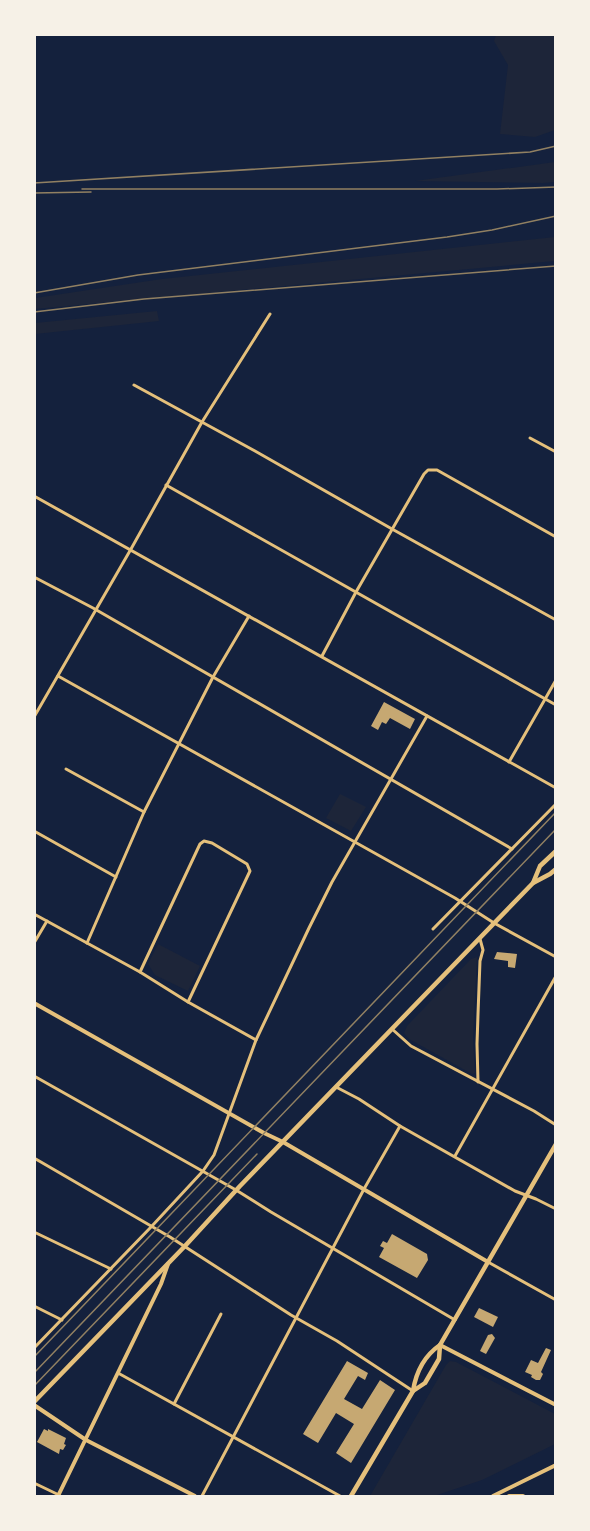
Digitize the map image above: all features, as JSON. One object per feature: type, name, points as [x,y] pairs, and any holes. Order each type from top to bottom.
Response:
[{"type":"main road","points":[[533,883],[540,866],[555,851]]},
{"type":"main road","points":[[195,1497],[86,1440],[34,1403],[533,883],[555,869]]},
{"type":"main road","points":[[34,1004],[283,1142],[488,1262]]},
{"type":"main road","points":[[351,1497],[413,1390],[415,1377],[430,1352],[440,1345],[555,1144]]},
{"type":"main road","points":[[58,1496],[161,1284],[168,1264]]},
{"type":"main road","points":[[413,1390],[425,1383],[439,1359],[440,1345]]},
{"type":"main road","points":[[440,1345],[555,1402]]},
{"type":"main road","points":[[493,1497],[555,1465]]},
{"type":"main road","points":[[509,1497],[523,1497]]},
{"type":"street","points":[[34,717],[202,422],[270,314]]},
{"type":"street","points":[[135,385],[555,620]]},
{"type":"street","points":[[530,438],[555,452]]},
{"type":"street","points":[[322,656],[392,529],[424,474],[429,470],[436,470],[555,537]]},
{"type":"street","points":[[166,485],[555,705]]},
{"type":"street","points":[[34,496],[555,788]]},
{"type":"street","points":[[34,577],[96,609],[512,849]]},
{"type":"street","points":[[87,943],[144,812],[213,677],[249,616]]},
{"type":"street","points":[[58,676],[460,901],[555,957]]},
{"type":"street","points":[[508,762],[555,680]]},
{"type":"street","points":[[34,1348],[152,1226],[203,1171],[214,1155],[256,1040],[313,921],[332,882],[427,716]]},
{"type":"street","points":[[66,769],[144,812]]},
{"type":"street","points":[[433,929],[555,804]]},
{"type":"street","points":[[34,831],[116,877]]},
{"type":"street","points":[[140,972],[200,844],[204,841],[212,843],[247,864],[250,871],[188,1002]]},
{"type":"street","points":[[34,914],[140,972],[256,1040]]},
{"type":"street","points":[[34,943],[47,921]]},
{"type":"street","points":[[478,1082],[480,961],[483,950],[480,939]]},
{"type":"street","points":[[454,1156],[555,976]]},
{"type":"street","points":[[392,1029],[411,1046],[534,1111],[555,1125]]},
{"type":"street","points":[[34,1076],[236,1190],[455,1320]]},
{"type":"street","points":[[336,1087],[514,1191],[555,1209]]},
{"type":"street","points":[[202,1497],[364,1189],[400,1126]]},
{"type":"street","points":[[34,1158],[185,1246],[413,1390]]},
{"type":"street","points":[[34,1232],[111,1269]]},
{"type":"street","points":[[488,1262],[555,1300]]},
{"type":"street","points":[[34,1306],[62,1320]]},
{"type":"street","points":[[174,1404],[221,1314]]},
{"type":"street","points":[[118,1373],[340,1497]]},
{"type":"street","points":[[34,1483],[58,1496]]},
{"type":"shaded area","points":[[496,35],[555,35],[555,130],[535,137],[500,134],[508,65],[494,41]]},
{"type":"shaded area","points":[[555,162],[555,182],[415,181]]},
{"type":"shaded area","points":[[555,237],[555,261],[35,309],[35,298],[162,279]]},
{"type":"shaded area","points":[[157,311],[159,321],[35,334],[35,323]]},
{"type":"shaded area","points":[[340,794],[366,807],[351,831],[326,818]]},
{"type":"shaded area","points":[[158,944],[200,966],[188,991],[155,975],[148,964]]},
{"type":"shaded area","points":[[477,957],[473,1039],[475,1073],[472,1074],[409,1039],[404,1033],[407,1026],[471,959]]},
{"type":"shaded area","points":[[450,1361],[456,1362],[555,1414],[555,1444],[482,1480],[434,1496],[370,1496],[446,1365]]},
{"type":"building","points":[[384,702],[415,719],[410,729],[390,718],[386,724],[382,722],[378,730],[371,726]]},
{"type":"building","points":[[497,952],[517,954],[515,968],[508,967],[508,961],[494,959]]},
{"type":"building","points":[[392,1234],[427,1254],[428,1260],[417,1278],[379,1257],[384,1248],[380,1246],[383,1241],[387,1243]]},
{"type":"building","points":[[479,1308],[498,1317],[493,1327],[474,1317]]},
{"type":"building","points":[[492,1334],[495,1338],[486,1354],[480,1351],[488,1335]]},
{"type":"building","points":[[546,1348],[551,1350],[541,1372],[543,1374],[540,1380],[536,1380],[525,1372],[531,1360],[538,1363]]},
{"type":"building","points":[[347,1361],[368,1373],[365,1380],[358,1376],[344,1399],[362,1409],[380,1380],[395,1390],[351,1463],[336,1453],[354,1424],[336,1413],[318,1443],[303,1434]]},
{"type":"building","points":[[44,1429],[66,1438],[64,1444],[66,1445],[63,1450],[60,1449],[59,1454],[37,1442]]},
{"type":"railway","points":[[34,183],[530,152],[556,146]]},
{"type":"railway","points":[[82,189],[556,187]]},
{"type":"railway","points":[[34,193],[91,192]]},
{"type":"railway","points":[[34,293],[138,275],[447,237],[556,216]]},
{"type":"railway","points":[[34,312],[144,299],[556,266]]},
{"type":"railway","points":[[34,1357],[556,812]]},
{"type":"railway","points":[[34,1373],[556,829]]},
{"type":"railway","points":[[34,1386],[257,1154]]}]
